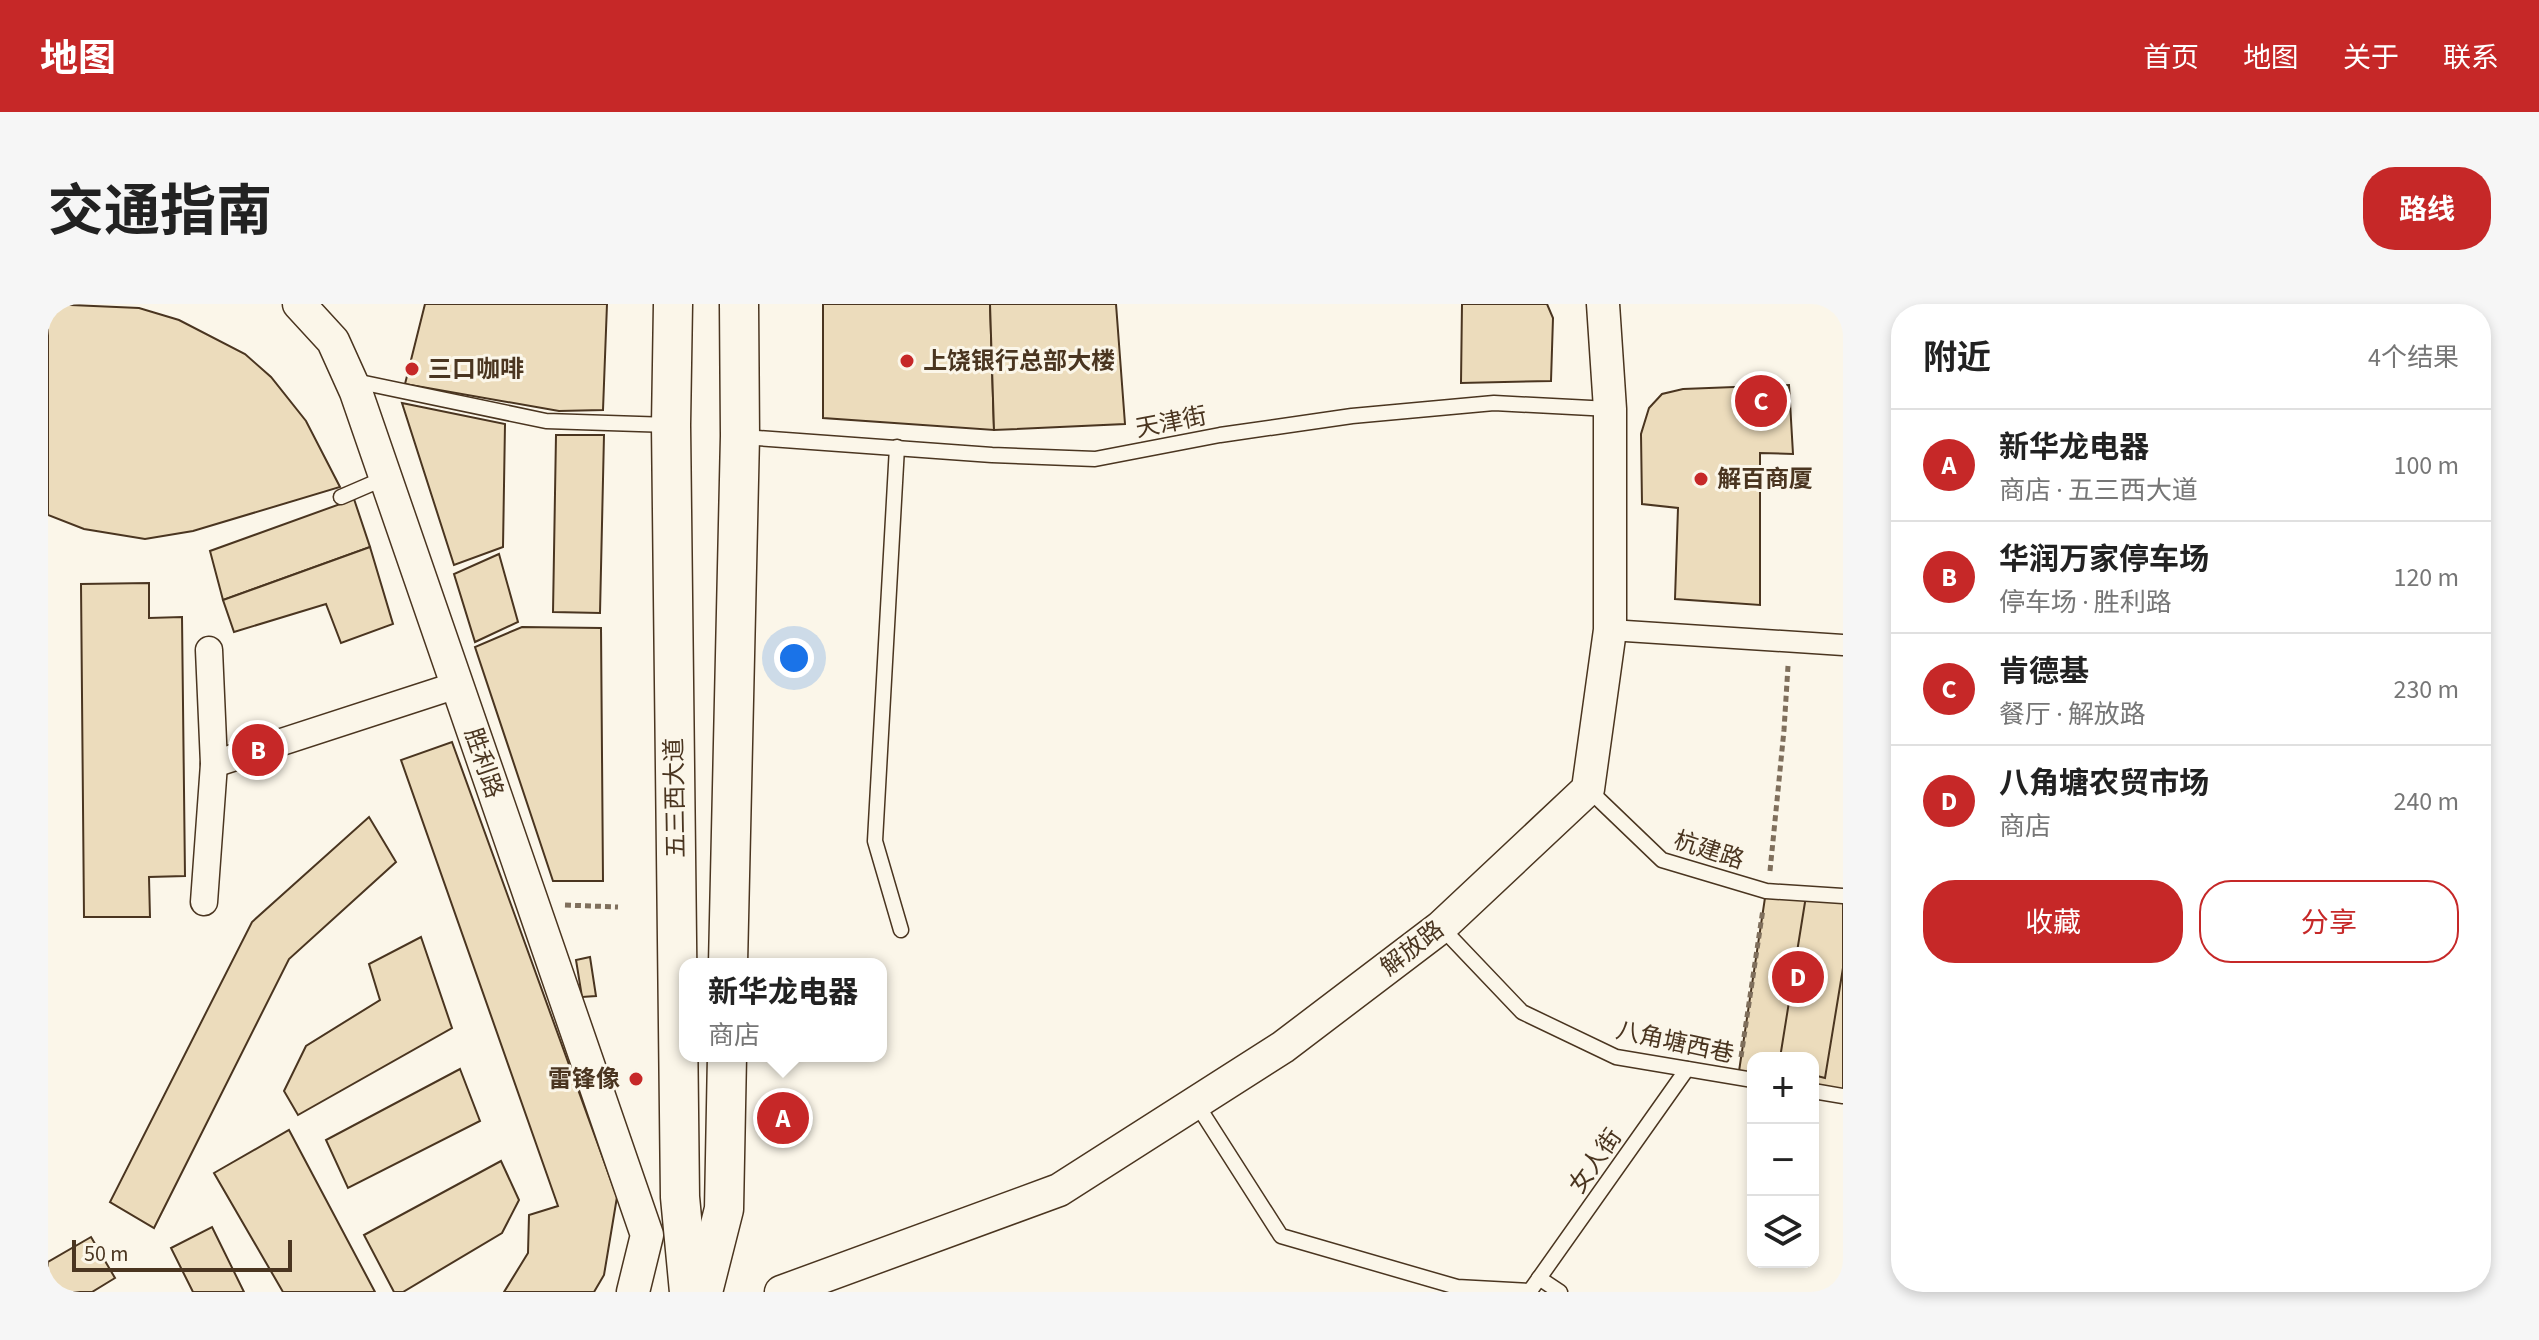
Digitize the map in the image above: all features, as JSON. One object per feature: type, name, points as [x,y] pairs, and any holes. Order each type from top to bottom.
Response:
[{"type":"main road","name":"五三西大道","points":[[673,304],[671,425],[680,1197],[689,1292]]},
{"type":"main road","points":[[728,958],[740,436],[739,304]]},
{"type":"main road","points":[[703,1292],[724,1209],[727,1062]]},
{"type":"street","name":"胜利路","points":[[299,304],[333,341],[350,380],[647,1235],[633,1292]]},
{"type":"street","points":[[1588,789],[1610,630],[1610,409],[1603,304]]},
{"type":"street","points":[[1610,630],[1843,645]]},
{"type":"street","points":[[204,902],[214,764],[209,650]]},
{"type":"street","points":[[214,764],[457,685]]},
{"type":"street","name":"解放路","points":[[781,1292],[1059,1190],[1283,1047],[1441,927],[1588,789]]},
{"type":"lane","points":[[350,380],[546,421],[671,425]]},
{"type":"lane","name":"天津街","points":[[740,436],[992,455],[1095,459],[1220,435],[1368,415],[1494,403],[1610,409]]},
{"type":"lane","points":[[897,447],[875,841],[901,930]]},
{"type":"lane","points":[[341,497],[385,478]]},
{"type":"lane","name":"杭建路","points":[[1588,789],[1662,860],[1766,891],[1843,896]]},
{"type":"lane","name":"八角塘西巷","points":[[1441,927],[1522,1012],[1616,1057],[1745,1079]]},
{"type":"lane","name":"女人街","points":[[1539,1278],[1687,1069]]},
{"type":"lane","points":[[1819,1092],[1843,1096]]},
{"type":"lane","points":[[1196,1103],[1281,1236],[1457,1287],[1530,1291],[1539,1278],[1560,1292]]},
{"type":"path","points":[[1745,1079],[1772,862],[1789,641]]},
{"type":"path","points":[[556,905],[618,907]]},
{"type":"building","points":[[48,304],[139,308],[179,320],[245,354],[271,377],[306,421],[340,487],[193,531],[145,539],[84,529],[48,515]]},
{"type":"building","points":[[425,304],[607,304],[603,410],[559,411],[405,384]]},
{"type":"building","name":"上饶银行总部大楼","points":[[823,304],[990,304],[994,430],[823,418]]},
{"type":"building","points":[[990,304],[1116,304],[1125,424],[994,430]]},
{"type":"building","points":[[1462,304],[1547,304],[1553,318],[1551,381],[1461,383]]},
{"type":"building","name":"解百商厦","points":[[1789,385],[1793,454],[1760,453],[1760,605],[1675,599],[1678,508],[1642,504],[1641,434],[1649,408],[1662,394],[1683,389]]},
{"type":"building","points":[[402,403],[505,424],[503,547],[454,565]]},
{"type":"building","points":[[556,435],[604,435],[600,613],[553,612]]},
{"type":"building","points":[[354,499],[370,547],[223,600],[210,551]]},
{"type":"building","points":[[370,547],[393,624],[341,643],[326,604],[234,632],[223,600]]},
{"type":"building","points":[[499,554],[518,622],[475,642],[454,574]]},
{"type":"building","points":[[149,583],[149,618],[182,617],[185,876],[149,877],[150,917],[84,917],[81,584]]},
{"type":"building","points":[[522,627],[601,628],[603,881],[553,881],[475,647]]},
{"type":"building","points":[[452,742],[617,1197],[604,1275],[594,1292],[504,1292],[528,1253],[529,1215],[558,1206],[401,760]]},
{"type":"building","points":[[369,817],[396,862],[289,959],[154,1228],[110,1202],[252,922]]},
{"type":"building","points":[[1766,891],[1843,896],[1843,1096],[1819,1092],[1819,1052],[1747,1052],[1747,1079],[1738,1078]]},
{"type":"building","points":[[1806,896],[1843,902],[1843,968],[1825,1078],[1819,1076],[1819,1052],[1781,1052]]},
{"type":"building","points":[[421,937],[452,1028],[298,1115],[284,1091],[306,1046],[380,1000],[369,964]]},
{"type":"building","points":[[590,957],[596,996],[582,997],[576,960]]},
{"type":"building","points":[[460,1069],[480,1121],[348,1188],[326,1140]]},
{"type":"building","points":[[289,1130],[375,1292],[283,1292],[214,1173]]},
{"type":"building","points":[[501,1161],[519,1200],[502,1233],[403,1292],[394,1292],[364,1235]]},
{"type":"building","points":[[212,1227],[244,1292],[193,1292],[171,1248]]},
{"type":"building","points":[[91,1237],[115,1278],[92,1292],[48,1292],[48,1262]]},
{"type":"place","name":"上饶银行总部大楼","points":[[907,361]]},
{"type":"place","name":"三口咖啡","points":[[412,369]]},
{"type":"place","name":"肯德基","points":[[1761,401]]},
{"type":"place","name":"解百商厦","points":[[1701,479]]},
{"type":"place","name":"华润万家停车场","points":[[258,750]]},
{"type":"place","name":"八角塘农贸市场","points":[[1798,977]]},
{"type":"place","name":"雷锋像","points":[[636,1079]]},
{"type":"place","name":"新华龙电器","points":[[783,1118]]}]
